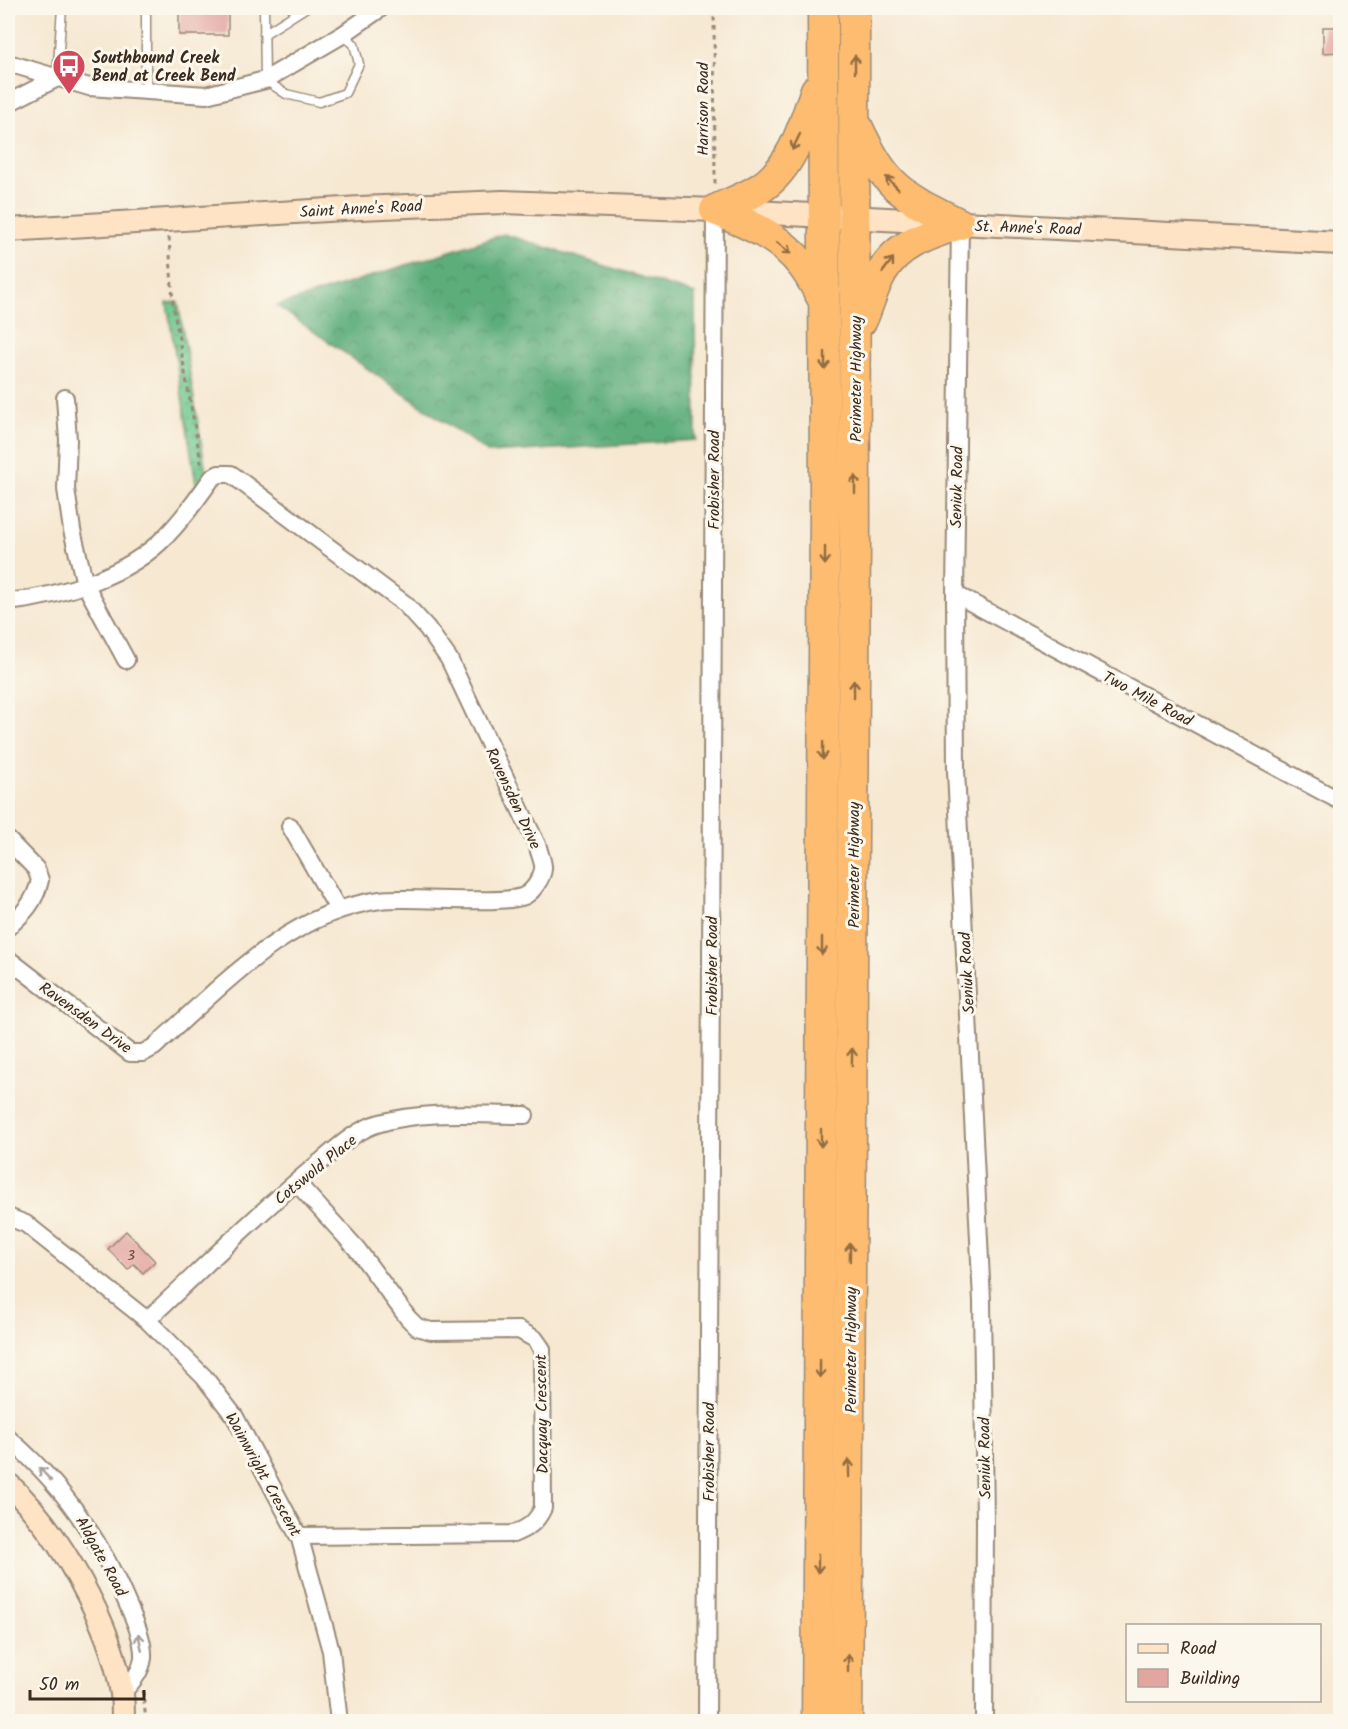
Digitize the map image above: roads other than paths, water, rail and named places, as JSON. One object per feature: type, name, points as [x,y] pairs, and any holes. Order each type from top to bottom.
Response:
[{"type":"highway","name":"Perimeter Highway","points":[[817,1722],[824,629],[823,8]]},
{"type":"highway","name":"Perimeter Highway","points":[[848,1722],[855,337],[854,8]]},
{"type":"highway","points":[[715,210],[761,188],[778,172],[800,133],[824,67]]},
{"type":"highway","points":[[855,121],[870,153],[889,181],[909,198],[960,224]]},
{"type":"highway","points":[[715,210],[757,228],[785,248],[802,264],[825,302]]},
{"type":"highway","points":[[855,337],[877,282],[889,262],[902,249],[921,238],[960,224]]},
{"type":"main road","name":"Saint Anne's Road","points":[[8,230],[495,202],[715,210]]},
{"type":"main road","name":"St. Anne's Road","points":[[715,210],[1341,243]]},
{"type":"main road","name":"Aldgate Road","points":[[9,1488],[43,1523],[84,1585],[112,1656],[122,1693],[123,1722]]},
{"type":"street","points":[[8,63],[89,87],[206,95],[265,80],[342,35],[381,8]]},
{"type":"street","points":[[8,104],[57,78]]},
{"type":"street","name":"Frobisher Road","points":[[706,1722],[715,210]]},
{"type":"street","name":"Seniuk Road","points":[[960,224],[955,594],[957,771],[982,1301],[985,1522],[984,1722]]},
{"type":"street","points":[[65,398],[68,440],[66,489],[72,530],[85,584],[126,660]]},
{"type":"street","name":"Ravensden Drive","points":[[8,602],[72,590],[141,556],[166,537],[212,478],[219,474],[231,474],[405,604],[427,628],[449,659],[538,847],[543,868],[537,883],[525,896],[508,900],[406,898],[380,900],[338,909],[284,936],[247,964],[154,1047],[143,1053],[130,1053],[8,959]]},
{"type":"street","name":"Two Mile Road","points":[[955,594],[1341,801]]},
{"type":"street","points":[[290,826],[338,909]]},
{"type":"street","points":[[8,840],[36,869],[40,880],[33,902],[8,927]]},
{"type":"street","name":"Cotswold Place","points":[[147,1320],[296,1182],[356,1135],[377,1124],[430,1115],[525,1115]]},
{"type":"street","name":"Dacquay Crescent","points":[[296,1182],[357,1250],[417,1327],[431,1331],[519,1330],[535,1339],[542,1349],[543,1508],[538,1520],[527,1529],[513,1534],[298,1536]]},
{"type":"street","name":"Wainwright Crescent","points":[[8,1217],[26,1224],[147,1320],[204,1377],[235,1417],[298,1536],[331,1651],[339,1722]]},
{"type":"street","name":"Aldgate Road","points":[[8,1438],[28,1455],[71,1503],[104,1554],[119,1583],[135,1621],[143,1659],[134,1681],[122,1693]]},
{"type":"lane","points":[[57,78],[62,8]]},
{"type":"lane","points":[[146,8],[146,91]]},
{"type":"lane","points":[[264,8],[265,80],[286,94],[319,102],[345,93],[359,64],[354,44],[342,35]]},
{"type":"lane","points":[[264,34],[305,8]]},
{"type":"place","name":"Southbound Creek Bend at Creek Bend","points":[[69,95]]}]
